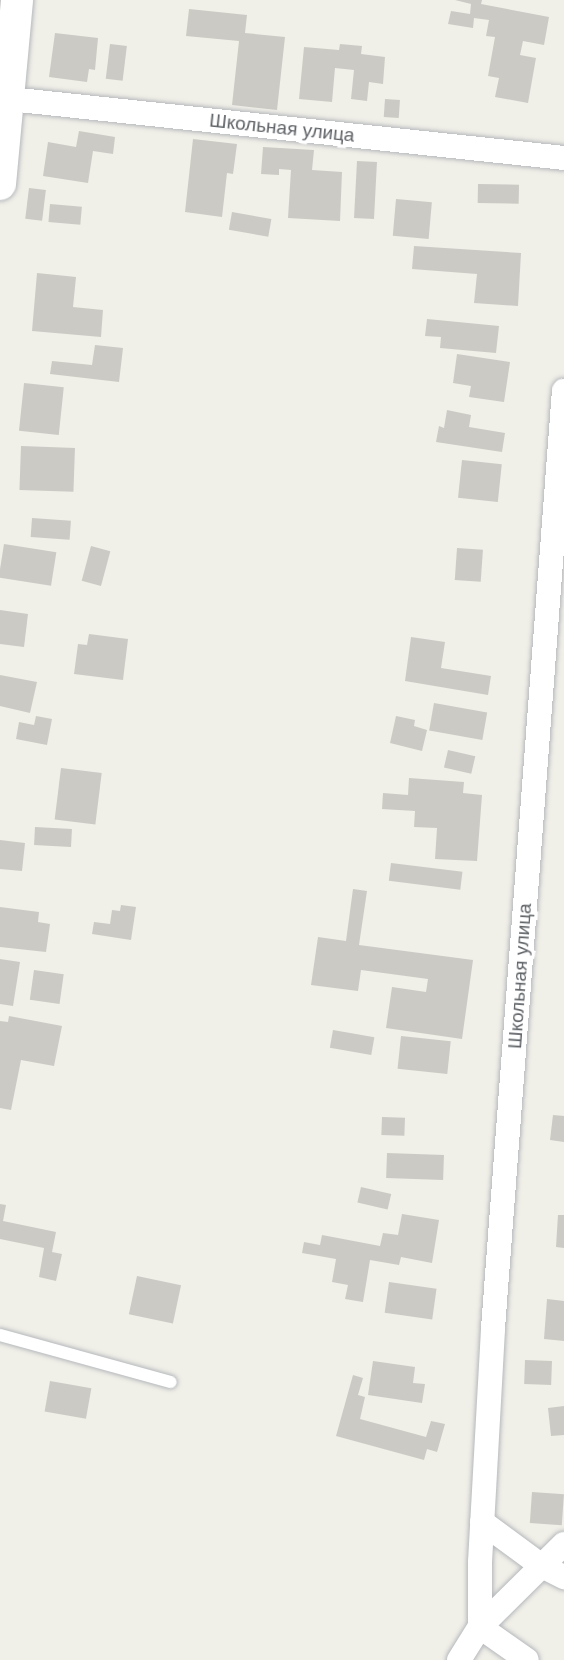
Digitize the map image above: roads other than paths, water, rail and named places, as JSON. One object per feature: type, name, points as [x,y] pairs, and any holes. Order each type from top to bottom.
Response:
[{"type":"street","points":[[0,184],[4,99],[17,0]]},
{"type":"street","name":"Школьная улица","points":[[4,99],[564,158]]},
{"type":"street","name":"Школьная улица","points":[[480,1627],[480,1562],[493,1328],[564,391]]},
{"type":"street","points":[[482,1522],[541,1566],[564,1577]]},
{"type":"street","points":[[459,1660],[480,1627],[564,1544]]},
{"type":"street","points":[[480,1627],[527,1660]]},
{"type":"lane","points":[[0,1335],[171,1382]]}]
